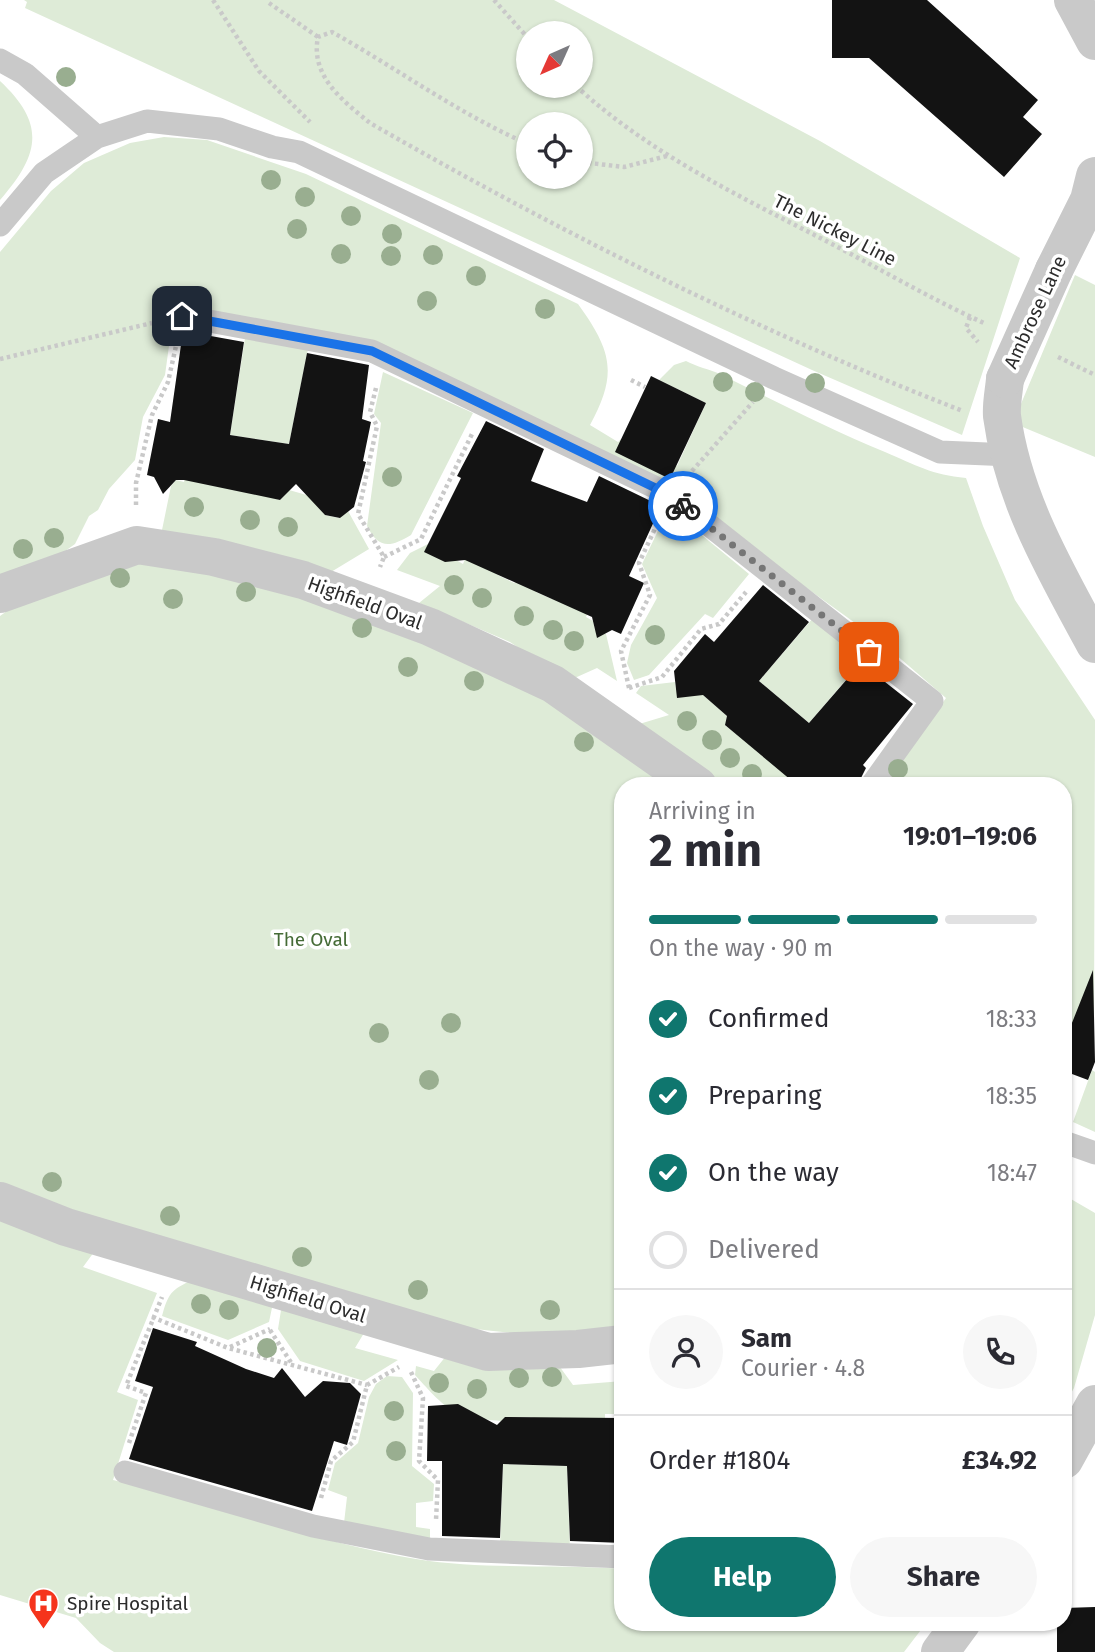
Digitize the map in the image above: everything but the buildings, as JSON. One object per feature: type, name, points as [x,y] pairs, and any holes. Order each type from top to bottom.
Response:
[{"type":"street","points":[[1073,0],[1095,41]]},
{"type":"street","name":"Ambrose Lane","points":[[1095,176],[1089,200],[1005,379],[1002,414],[1024,500],[1051,563],[1095,644]]},
{"type":"street","name":"Highfield Oval","points":[[0,594],[137,545],[214,557],[303,580],[430,627],[553,684],[686,777]]},
{"type":"street","name":"Highfield Oval","points":[[0,1201],[66,1227],[488,1352],[614,1345]]},
{"type":"street","points":[[1072,1447],[1093,1413]]},
{"type":"street","points":[[940,1652],[955,1631]]},
{"type":"lane","points":[[2,65],[25,74],[97,136]]},
{"type":"lane","points":[[0,225],[44,173],[97,136],[147,121],[219,129],[272,147],[299,152],[774,378],[940,452],[1011,455]]},
{"type":"lane","points":[[182,316],[372,351],[670,495],[932,701],[878,777]]},
{"type":"lane","points":[[1072,1145],[1095,1153]]},
{"type":"lane","points":[[125,1472],[313,1525],[435,1549],[614,1557]]},
{"type":"path","points":[[213,0],[259,71],[310,121],[299,152]]},
{"type":"path","points":[[494,0],[516,25]]},
{"type":"path","points":[[269,3],[318,37]]},
{"type":"path","points":[[318,37],[332,32],[380,59],[462,112],[516,138]]},
{"type":"path","points":[[318,37],[319,62],[325,78],[336,96],[370,123],[640,267],[882,380],[989,424],[1011,455]]},
{"type":"path","name":"The Nickey Line","points":[[589,98],[668,156],[995,329]]},
{"type":"path","points":[[593,163],[624,167],[668,156]]},
{"type":"path","points":[[0,359],[182,316],[168,383],[152,415],[136,483],[137,545]]},
{"type":"path","points":[[1046,352],[1095,375]]},
{"type":"path","points":[[383,357],[370,412],[377,426],[358,514],[384,557]]},
{"type":"path","points":[[629,688],[621,651],[650,595],[639,563],[670,495],[774,378]]},
{"type":"path","points":[[631,380],[645,387]]},
{"type":"path","points":[[366,603],[384,557],[421,539],[485,406]]},
{"type":"path","points":[[608,721],[629,688],[662,677],[701,629],[719,624],[765,570]]},
{"type":"path","points":[[125,1472],[119,1471],[146,1393],[126,1386],[164,1292],[191,1265]]},
{"type":"path","points":[[152,1317],[228,1348],[367,1385],[407,1363],[423,1398],[419,1461],[438,1480],[435,1549]]},
{"type":"path","points":[[270,1329],[292,1364]]},
{"type":"path","points":[[313,1525],[331,1461],[353,1442],[367,1385]]},
{"type":"green space","points":[[24,0],[554,0],[820,141],[1020,258],[962,435],[812,370],[25,8],[27,2]]},
{"type":"green space","points":[[0,81],[25,111],[31,125],[32,139],[30,153],[23,168],[0,200]]},
{"type":"green space","points":[[164,137],[207,140],[306,174],[578,304],[598,336],[607,363],[605,391],[590,425],[618,442],[621,439],[677,466],[706,403],[659,380],[674,365],[686,361],[720,374],[915,465],[943,475],[966,478],[983,526],[1015,600],[1095,720],[1094,1026],[1072,1033],[1072,777],[890,777],[946,698],[880,641],[668,488],[472,392],[179,307],[172,324],[165,375],[143,417],[135,460],[109,489],[98,510],[89,516],[75,544],[54,559],[0,575],[0,252],[51,191],[84,163],[130,143]]},
{"type":"green space","points":[[1075,275],[1095,285],[1095,457],[1013,423]]},
{"type":"green space","points":[[245,338],[308,349],[289,444],[230,435]]},
{"type":"green space","points":[[383,372],[473,413],[411,535],[391,544],[381,543],[367,526],[381,423],[374,414]]},
{"type":"green space","points":[[186,471],[280,500],[289,490],[310,496],[325,515],[339,518],[348,511],[369,549],[331,572],[161,535],[171,486],[176,480],[184,482]]},
{"type":"green space","points":[[669,508],[749,574],[713,618],[705,614],[649,675],[634,680],[627,663],[631,645],[657,598],[642,564]]},
{"type":"green space","points":[[428,544],[463,564],[467,554],[496,566],[498,575],[514,583],[522,578],[533,583],[536,592],[552,599],[560,595],[590,608],[586,617],[593,621],[595,630],[606,634],[617,681],[597,668],[568,681],[510,642],[419,603],[440,586],[397,570],[410,553]]},
{"type":"green space","name":"The Oval","points":[[148,561],[300,588],[544,693],[669,777],[614,777],[614,1333],[523,1334],[424,1321],[0,1187],[0,616],[28,596]]},
{"type":"green space","points":[[813,618],[863,660],[809,723],[759,681]]},
{"type":"green space","points":[[675,682],[676,690],[684,697],[699,691],[727,716],[726,726],[794,777],[711,777],[686,757],[636,725],[669,715],[636,693],[641,686]]},
{"type":"green space","points":[[1092,1070],[1095,1072],[1095,1132],[1073,1122]]},
{"type":"green space","points":[[1072,1200],[1095,1213],[1095,1315],[1072,1392]]},
{"type":"green space","points":[[0,1212],[97,1248],[83,1267],[157,1293],[117,1392],[138,1400],[113,1480],[340,1543],[416,1559],[493,1566],[614,1569],[614,1631],[920,1631],[904,1652],[114,1652],[100,1643],[76,1618],[0,1595]]},
{"type":"green space","points":[[197,1278],[273,1303],[269,1322],[228,1340],[162,1316],[173,1291]]},
{"type":"green space","points":[[282,1304],[364,1333],[355,1348],[398,1360],[364,1381],[300,1361],[278,1329]]},
{"type":"green space","points":[[450,1351],[557,1363],[573,1385],[614,1382],[614,1414],[605,1414],[605,1424],[562,1418],[549,1422],[531,1417],[506,1417],[501,1421],[471,1417],[443,1404],[415,1375],[416,1366],[434,1371]]},
{"type":"green space","points":[[387,1376],[402,1377],[413,1393],[412,1466],[434,1484],[433,1501],[416,1503],[416,1527],[430,1529],[430,1539],[344,1523],[347,1497],[328,1490],[335,1463],[358,1443],[369,1397],[376,1384]]},
{"type":"green space","points":[[503,1464],[567,1466],[570,1549],[500,1547]]},
{"type":"way so far","points":[[683,506],[869,652]]},
{"type":"place","name":"Spire Hospital","points":[[44,1630]]},
{"type":"route","points":[[182,316],[372,351],[670,495],[683,506]]}]
